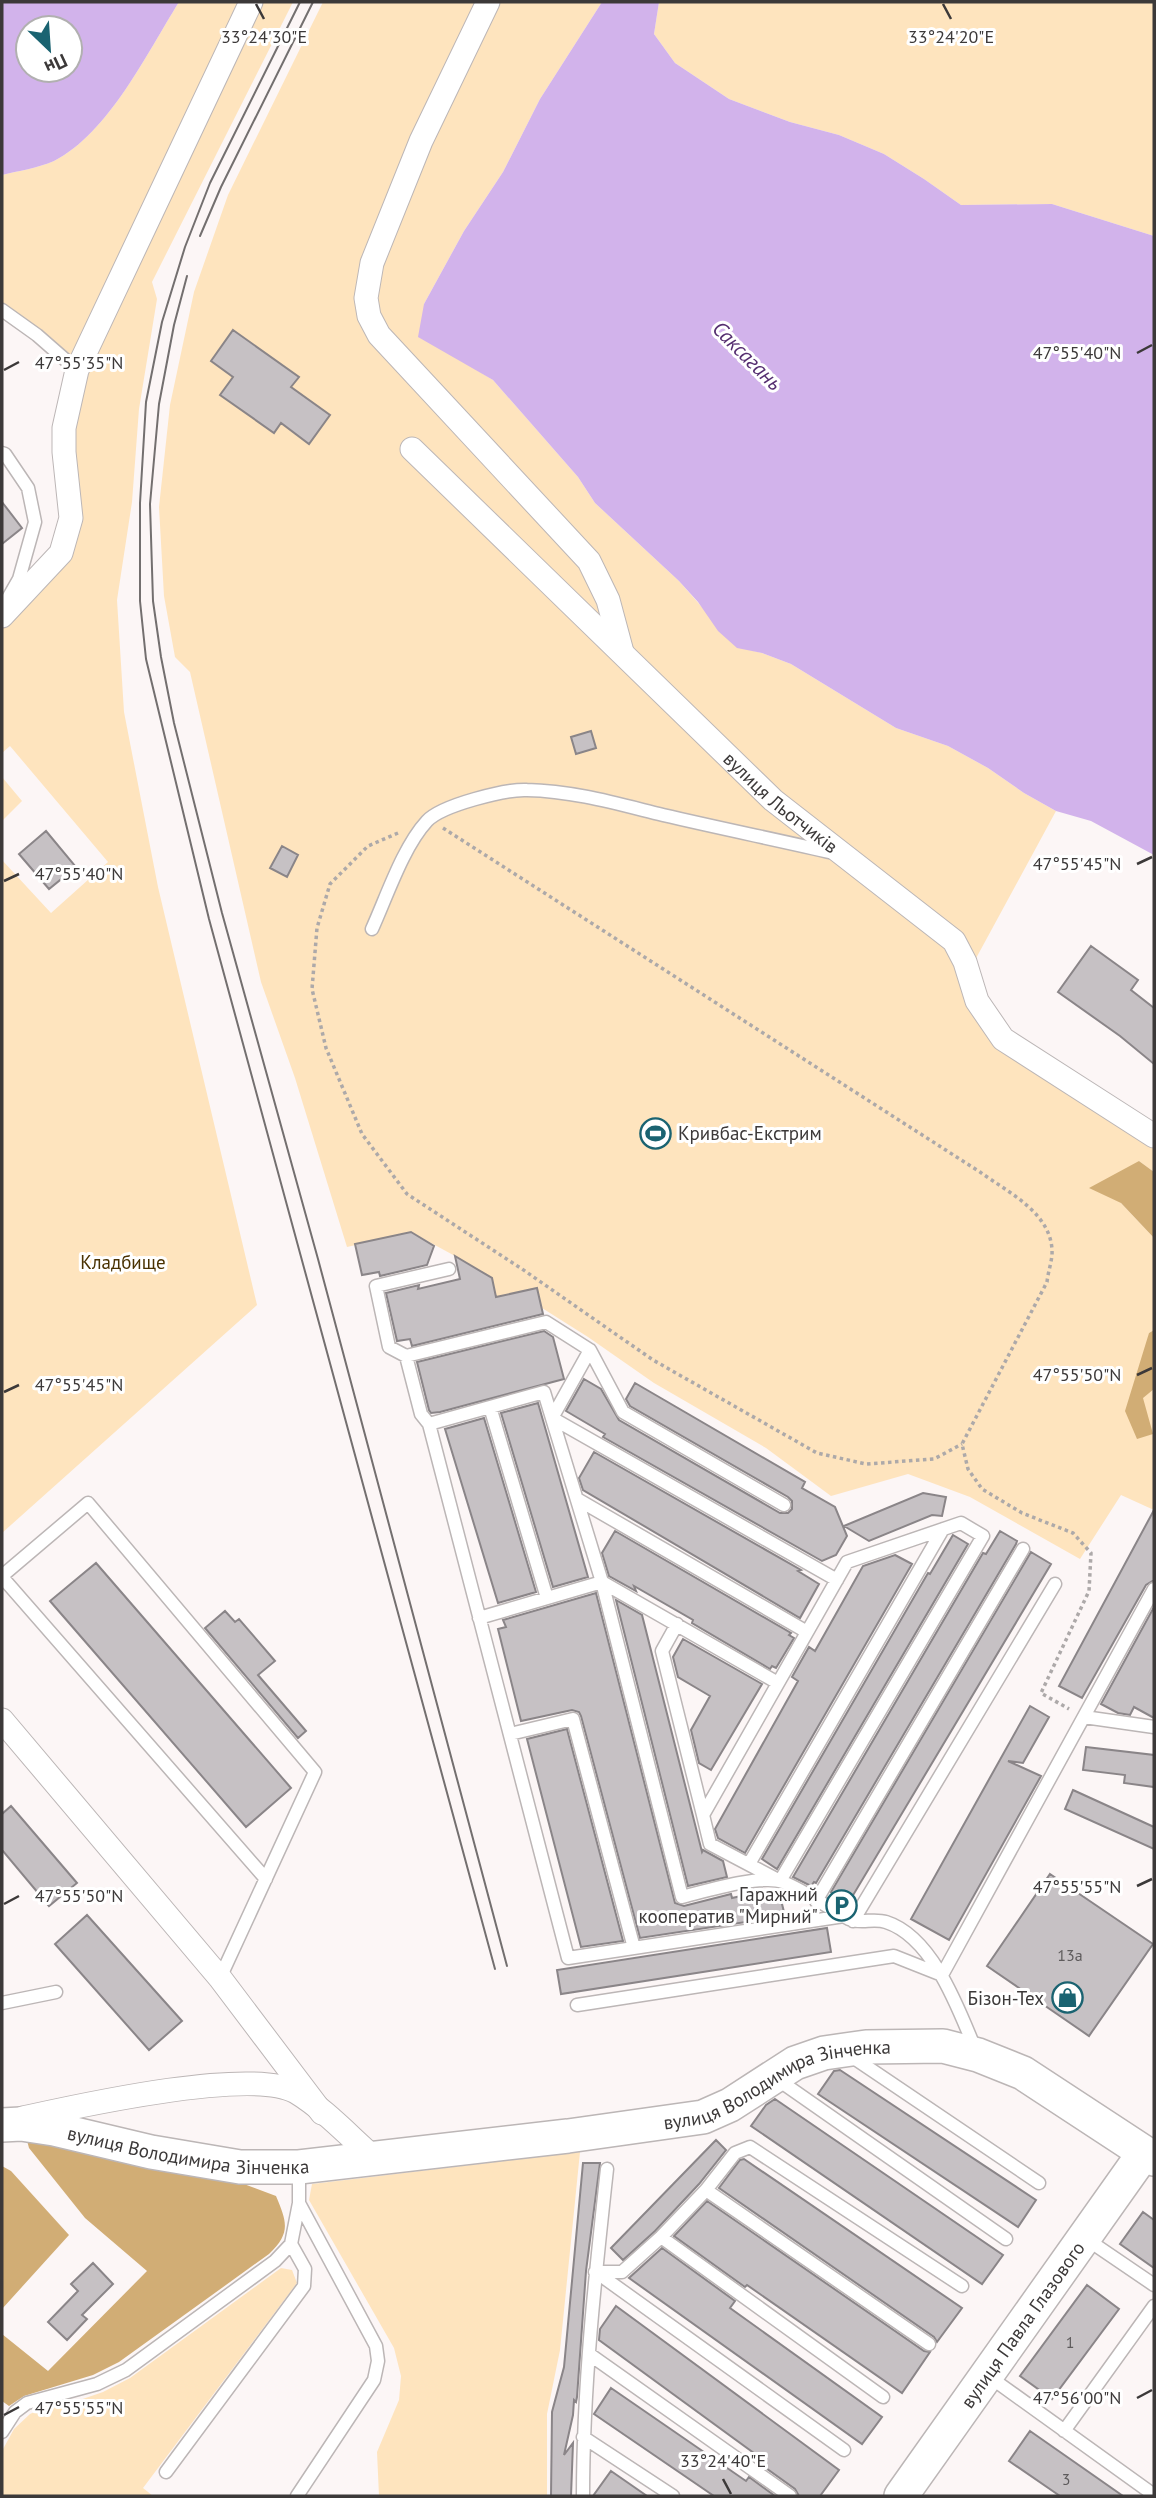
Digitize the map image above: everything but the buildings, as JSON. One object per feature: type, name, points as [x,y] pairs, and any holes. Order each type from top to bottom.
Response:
[{"type":"main road","name":"вулиця Володимира Зінченка","points":[[2,2124],[54,2129],[151,2152],[240,2167],[299,2167],[568,2136],[703,2117],[730,2105],[795,2063],[824,2053],[901,2045],[943,2046],[978,2055],[1023,2073],[1149,2156]]},
{"type":"main road","name":"вулиця Павла Глазового","points":[[901,2496],[1084,2238],[1149,2156]]},
{"type":"street","points":[[2,616],[61,553],[71,518],[64,428],[77,370],[251,2]]},
{"type":"street","points":[[488,2],[421,141],[372,263],[366,299],[369,317],[379,335],[589,561],[608,600],[622,652]]},
{"type":"street","name":"вулиця Льотчиків","points":[[412,449],[773,800],[954,941],[965,962],[977,1001],[1003,1038],[1154,1136]]},
{"type":"street","name":"вулиця Володимира Зінченка","points":[[2,1720],[219,1978],[322,2113]]},
{"type":"street","name":"вулиця Володимира Зінченка","points":[[2,2124],[68,2108],[170,2091],[256,2083],[275,2084],[295,2092],[373,2157]]},
{"type":"lane","points":[[2,310],[37,335],[77,370]]},
{"type":"lane","points":[[2,609],[19,579],[35,522],[28,488],[3,452]]},
{"type":"lane","points":[[372,929],[404,859],[429,819],[444,810],[483,797],[525,789],[597,797],[663,815],[844,855]]},
{"type":"lane","points":[[449,1269],[376,1286],[389,1347],[406,1356],[546,1322],[590,1350],[623,1412],[784,1505]]},
{"type":"lane","points":[[552,1418],[590,1350]]},
{"type":"lane","points":[[406,1356],[421,1414],[429,1424],[568,1958],[848,1918],[884,1922],[915,1941],[942,1975],[978,2055]]},
{"type":"lane","points":[[429,1424],[544,1392],[602,1582],[682,1897],[750,1881],[780,1881]]},
{"type":"lane","points":[[490,1407],[547,1598]]},
{"type":"lane","points":[[552,1418],[837,1580]]},
{"type":"lane","points":[[577,1499],[807,1632]]},
{"type":"lane","points":[[219,1978],[266,1879],[315,1772],[88,1503],[2,1577],[266,1879]]},
{"type":"lane","points":[[703,1815],[847,1562],[961,1523],[983,1536],[780,1881]]},
{"type":"lane","points":[[749,1864],[943,1529]]},
{"type":"lane","points":[[816,1901],[1023,1549]]},
{"type":"lane","points":[[480,1618],[602,1582],[778,1683]]},
{"type":"lane","points":[[848,1918],[1055,1584]]},
{"type":"lane","points":[[942,1975],[1154,1589]]},
{"type":"lane","points":[[677,1624],[662,1651],[710,1844],[848,1918]]},
{"type":"lane","points":[[1084,1717],[1154,1727]]},
{"type":"lane","points":[[510,1734],[573,1719],[634,1948]]},
{"type":"lane","points":[[577,2005],[894,1956],[942,1975]]},
{"type":"lane","points":[[2,2003],[56,1992]]},
{"type":"lane","points":[[842,2050],[1039,2183]]},
{"type":"lane","points":[[774,2077],[1006,2239]]},
{"type":"lane","points":[[595,2272],[622,2272],[661,2237],[705,2190],[735,2152],[750,2147],[962,2286]]},
{"type":"lane","points":[[2,2432],[15,2412],[27,2403],[97,2384],[126,2370],[275,2261],[290,2244],[299,2203],[299,2167]]},
{"type":"lane","points":[[583,2496],[583,2437],[595,2272],[607,2169]]},
{"type":"lane","points":[[705,2190],[929,2344]]},
{"type":"lane","points":[[298,2496],[374,2380],[378,2361],[376,2346],[299,2203]]},
{"type":"lane","points":[[661,2237],[883,2397]]},
{"type":"lane","points":[[1084,2238],[1154,2285]]},
{"type":"lane","points":[[166,2472],[304,2286],[305,2269],[290,2244]]},
{"type":"lane","points":[[595,2272],[844,2450]]},
{"type":"lane","points":[[1064,2431],[1154,2306]]},
{"type":"lane","points":[[589,2354],[790,2496]]},
{"type":"lane","points":[[986,2375],[1154,2495]]},
{"type":"lane","points":[[583,2437],[673,2496]]},
{"type":"path","points":[[429,819],[980,1172],[1036,1212],[1049,1236],[1052,1254],[1047,1282],[962,1444],[934,1459],[866,1464],[817,1453],[653,1360],[522,1269],[407,1194],[362,1135],[326,1048],[312,989],[317,929],[330,884],[368,846],[429,819]]},
{"type":"path","points":[[962,1444],[968,1469],[982,1489],[1022,1513],[1073,1533],[1091,1553],[1089,1591],[1041,1693],[1084,1717]]},
{"type":"green space","name":"Кладбище","points":[[179,2],[293,2],[152,282],[157,299],[139,409],[132,502],[117,600],[124,712],[158,887],[257,1305],[2,1533],[2,860],[51,913],[108,862],[10,746],[2,753],[2,616],[61,552],[77,371],[2,310],[2,175],[54,161],[92,132],[125,90]]},
{"type":"green space","points":[[323,2],[602,2],[540,99],[503,172],[464,231],[424,304],[462,361],[493,380],[578,477],[595,503],[679,581],[737,647],[791,664],[896,728],[948,746],[1056,811],[974,962],[960,982],[969,1010],[998,1046],[1154,1149],[1154,1172],[1139,1161],[1121,1203],[1154,1238],[1154,1330],[1149,1333],[1143,1397],[1154,1389],[1154,1510],[1121,1495],[1080,1559],[970,1497],[908,1474],[831,1496],[766,1448],[654,1383],[542,1308],[537,1288],[496,1297],[455,1256],[411,1232],[347,1247],[295,1078],[261,982],[190,672],[175,657],[164,596],[159,507],[170,405],[194,292],[228,195]]},
{"type":"green space","points":[[659,2],[1154,2],[1154,236],[1052,204],[961,205],[884,154],[839,135],[790,122],[729,99],[675,63],[654,34]]},
{"type":"green space","points":[[2,777],[22,801],[2,821]]},
{"type":"green space","points":[[580,2152],[560,2350],[547,2414],[547,2496],[379,2496],[377,2452],[399,2400],[401,2376],[394,2348],[309,2200],[312,2184]]},
{"type":"green space","points":[[281,2268],[292,2270],[297,2283],[143,2488],[153,2496],[2,2496],[2,2451],[14,2429],[30,2414],[49,2405],[71,2403],[103,2392],[130,2378]]},
{"type":"shaded area","points":[[1139,1161],[1154,1172],[1154,1238],[1121,1203],[1089,1188]]},
{"type":"shaded area","points":[[1154,1330],[1154,1389],[1143,1398],[1153,1434],[1137,1439],[1125,1411],[1149,1333]]},
{"type":"shaded area","points":[[25,2133],[233,2180],[276,2196],[283,2213],[284,2233],[269,2254],[119,2362],[93,2375],[24,2396],[9,2406],[2,2401],[2,2334],[48,2371],[147,2271],[85,2218],[29,2148]]},
{"type":"shaded area","points":[[2,2166],[11,2171],[69,2235],[2,2309]]},
{"type":"water","points":[[2,2],[179,2],[125,90],[92,132],[54,161],[2,175]]},
{"type":"water","name":"Саксагань","points":[[602,2],[659,2],[654,34],[675,63],[729,99],[790,122],[839,135],[884,154],[961,205],[1052,204],[1154,236],[1154,855],[1091,821],[1056,811],[948,746],[896,728],[791,664],[762,653],[737,648],[718,631],[679,581],[595,503],[578,477],[493,380],[418,337],[424,304],[464,231],[503,172],[540,99]]},
{"type":"tram line","points":[[300,2],[210,183],[185,247],[162,322],[146,402],[140,503],[140,601],[146,659],[209,919],[495,1969]]},
{"type":"tram line","points":[[200,236],[221,187],[313,2]]},
{"type":"tram line","points":[[187,276],[174,325],[159,404],[150,504],[153,601],[161,657],[174,723],[222,913],[318,1259],[507,1966]]},
{"type":"place","name":"Кривбас-Екстрим","points":[[655,1133]]},
{"type":"place","name":"Гаражний кооператив \"Мирний\"","points":[[841,1905]]},
{"type":"place","name":"Бізон-Тех","points":[[1067,1998]]}]
